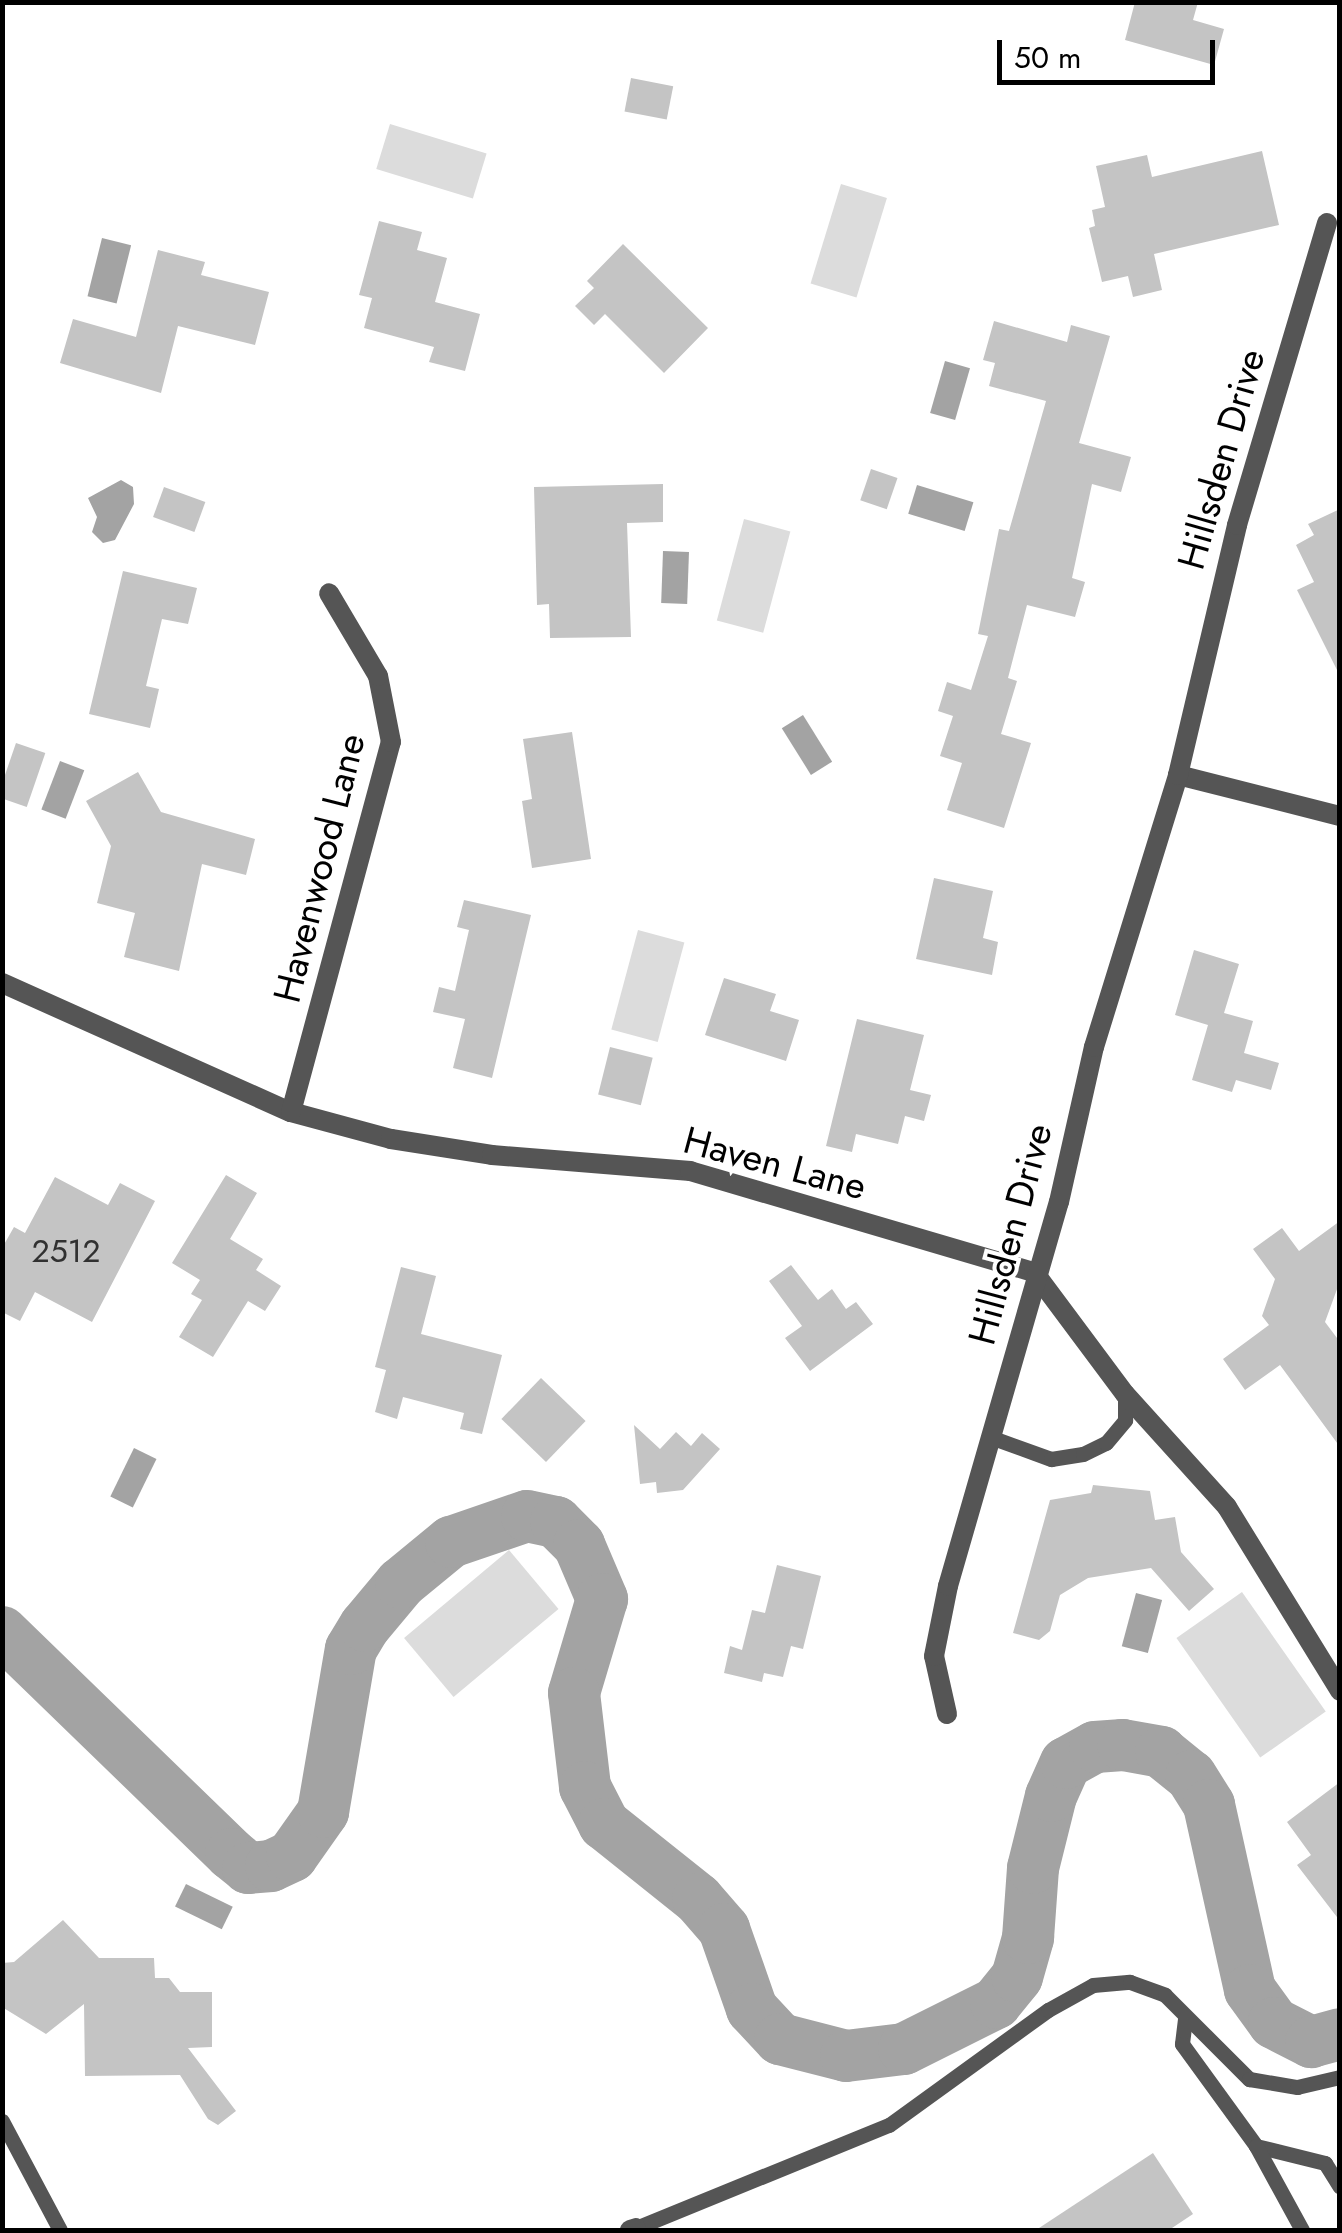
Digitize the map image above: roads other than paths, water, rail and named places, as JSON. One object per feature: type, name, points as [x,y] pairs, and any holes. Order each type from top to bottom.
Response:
[{"type":"street","name":"Hillsden Drive","points":[[947,1714],[934,1656],[948,1586],[1178,775],[1237,525],[1327,223]]},
{"type":"street","name":"Havenwood Lane","points":[[291,1112],[391,742],[378,676],[329,592]]},
{"type":"street","points":[[1178,775],[1340,816]]},
{"type":"street","name":"Haven Lane","points":[[2,984],[291,1112],[476,1152],[690,1171],[1034,1272]]},
{"type":"street","points":[[1034,1272],[1125,1394],[1227,1507],[1340,1691]]},
{"type":"lane","points":[[993,1438],[1051,1459],[1083,1454],[1106,1443],[1125,1420],[1125,1394]]},
{"type":"lane","points":[[633,2229],[889,2125],[1048,2010],[1093,1986],[1130,1982],[1165,1995],[1185,2020],[1249,2078],[1297,2088],[1340,2076]]},
{"type":"lane","points":[[1185,2020],[1182,2044],[1256,2146],[1302,2230]]},
{"type":"lane","points":[[2,2121],[60,2230]]},
{"type":"lane","points":[[1256,2146],[1325,2163],[1340,2187]]},
{"type":"waterway","points":[[2,1632],[231,1854],[248,1868],[271,1866],[292,1856],[323,1812],[351,1649],[365,1626],[401,1583],[451,1542],[527,1516],[556,1522],[579,1545],[602,1599],[574,1693],[585,1787],[604,1824],[698,1899],[724,1929],[752,2009],[780,2039],[846,2056],[904,2049],[996,2003],[1017,1977],[1028,1938],[1033,1868],[1051,1796],[1066,1763],[1095,1747],[1123,1745],[1161,1752],[1191,1776],[1209,1805],[1250,1990],[1274,2023],[1311,2042],[1340,2034]]}]
